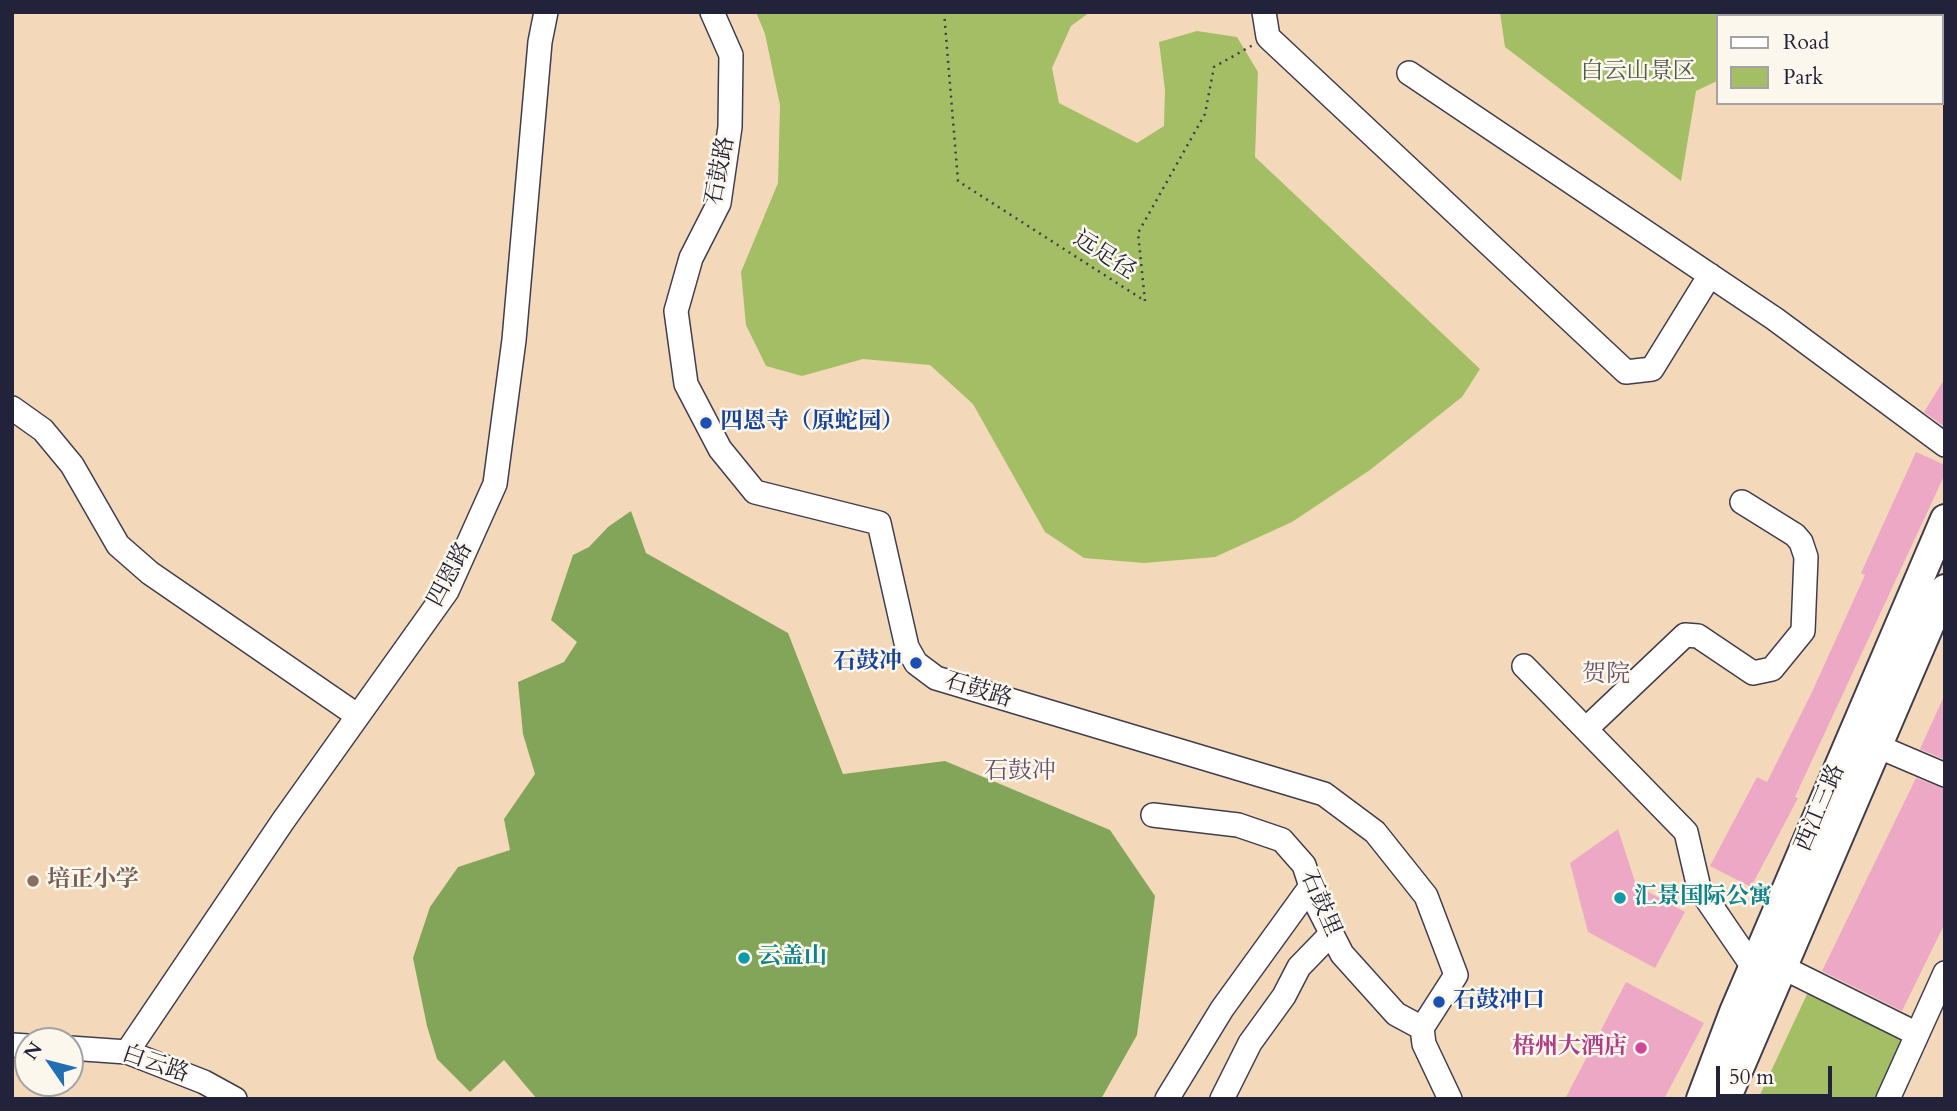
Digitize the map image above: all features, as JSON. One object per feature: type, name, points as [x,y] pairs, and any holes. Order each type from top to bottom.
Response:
[{"type":"main road","name":"西江三路","points":[[1701,1099],[1753,967],[1945,519]]},
{"type":"main road","name":"西江三路","points":[[1726,1099],[1945,589]]},
{"type":"street","name":"四恩路","points":[[127,1052],[283,821],[447,591],[495,484],[514,340],[540,42],[547,12]]},
{"type":"street","name":"石鼓路","points":[[712,12],[731,55],[730,127],[719,203],[691,258],[676,311],[686,384],[720,449],[755,492],[879,523],[907,647],[916,663],[936,678],[1324,794],[1375,832],[1426,896],[1456,975],[1423,1028]]},
{"type":"street","points":[[1264,12],[1268,37],[1626,372],[1652,369],[1710,275]]},
{"type":"street","points":[[1409,73],[1775,318],[1945,445]]},
{"type":"street","points":[[12,408],[43,430],[72,465],[118,545],[150,573],[358,716]]},
{"type":"street","points":[[1586,729],[1685,635],[1698,636],[1754,673],[1772,669],[1804,631],[1806,557],[1801,542],[1795,535],[1742,502]]},
{"type":"street","points":[[1524,666],[1686,832],[1699,888],[1753,967]]},
{"type":"street","points":[[1877,746],[1945,775]]},
{"type":"street","name":"石鼓里","points":[[1153,815],[1238,825],[1282,840],[1304,864],[1331,934],[1342,954],[1396,1014],[1423,1028]]},
{"type":"street","points":[[1167,1099],[1222,1009],[1311,886]]},
{"type":"street","points":[[1222,1099],[1250,1043],[1284,996],[1299,967],[1331,934]]},
{"type":"street","points":[[1782,967],[1917,1034]]},
{"type":"street","points":[[1888,1099],[1945,974]]},
{"type":"street","points":[[1423,1028],[1424,1044],[1450,1099]]},
{"type":"street","name":"白云路","points":[[84,1049],[127,1052],[204,1082],[235,1099]]},
{"type":"path","name":"远足径","points":[[944,12],[958,181],[1145,301],[1138,233],[1205,114],[1214,67],[1268,37]]},
{"type":"green space","points":[[756,12],[1090,12],[1071,26],[1052,68],[1059,103],[1137,143],[1164,126],[1165,90],[1159,42],[1197,31],[1237,37],[1258,72],[1255,157],[1480,369],[1462,397],[1370,470],[1292,522],[1215,557],[1144,563],[1084,558],[1045,532],[973,404],[930,365],[863,359],[802,376],[766,366],[746,325],[741,272],[778,183],[780,105],[765,34]]},
{"type":"green space","name":"白云山景区","points":[[1500,12],[1858,12],[1716,14],[1716,81],[1696,91],[1681,181],[1505,47]]},
{"type":"green space","points":[[631,511],[646,553],[788,633],[843,774],[945,761],[1110,830],[1155,896],[1137,1035],[1101,1099],[537,1099],[504,1060],[470,1092],[437,1059],[413,958],[430,907],[458,867],[510,850],[504,819],[535,774],[523,734],[518,682],[564,662],[577,642],[551,620],[573,555],[589,547],[608,527]]},
{"type":"green space","points":[[1809,990],[1907,1036],[1878,1099],[1758,1099]]},
{"type":"building","points":[[1945,378],[1945,427],[1924,412]]},
{"type":"building","points":[[1916,452],[1945,465],[1945,474],[1795,797],[1798,798],[1751,887],[1710,866],[1757,777],[1767,782],[1812,692],[1865,575],[1861,573]]},
{"type":"building","points":[[1945,694],[1945,760],[1920,749]]},
{"type":"building","points":[[1916,778],[1945,789],[1945,923],[1902,1011],[1822,971]]},
{"type":"building","name":"汇景国际公寓","points":[[1618,829],[1636,885],[1685,912],[1655,968],[1588,932],[1570,863]]},
{"type":"building","name":"梧州大酒店","points":[[1626,982],[1704,1023],[1664,1099],[1565,1099]]},
{"type":"place","name":"四恩寺（原蛇园）","points":[[706,423]]},
{"type":"place","name":"石鼓冲","points":[[916,663]]},
{"type":"place","name":"培正小学","points":[[33,881]]},
{"type":"place","name":"汇景国际公寓","points":[[1620,898]]},
{"type":"place","name":"云盖山","points":[[744,958]]},
{"type":"place","name":"石鼓冲口","points":[[1439,1002]]},
{"type":"place","name":"梧州大酒店","points":[[1641,1048]]},
{"type":"district","name":"贺院","points":[[1606,675]]},
{"type":"district","name":"石鼓冲","points":[[1020,772]]}]
